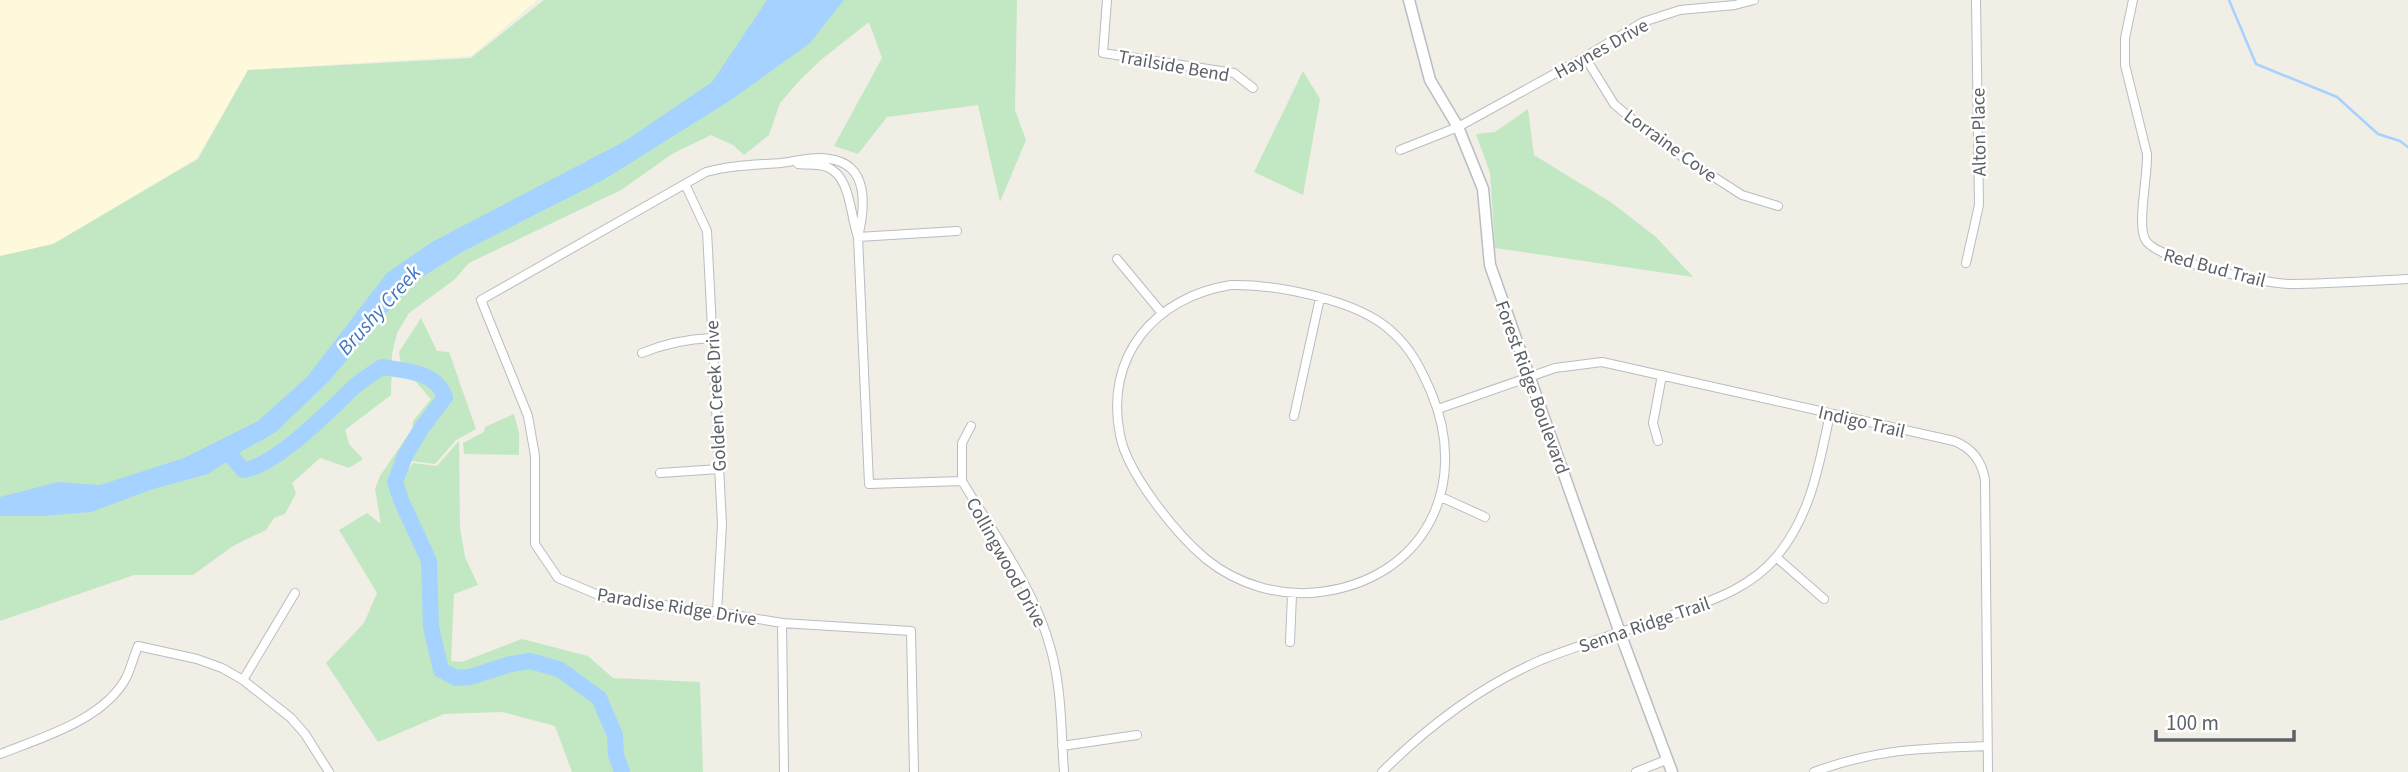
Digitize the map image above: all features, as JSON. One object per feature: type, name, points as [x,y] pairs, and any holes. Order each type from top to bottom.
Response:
[{"type":"street","name":"Trailside Bend","points":[[1107,0],[1103,53],[1234,73],[1253,88]]},
{"type":"street","name":"Forest Ridge Boulevard","points":[[1409,0],[1430,80],[1458,127],[1483,189],[1490,265],[1672,772]]},
{"type":"street","name":"Haynes Drive","points":[[1400,150],[1458,127],[1643,22],[1680,10],[1735,5],[1754,0]]},
{"type":"street","name":"Alton Place","points":[[1966,263],[1979,205],[1976,0]]},
{"type":"street","name":"Red Bud Trail","points":[[2133,0],[2123,51],[2147,154],[2142,228],[2149,246],[2180,260],[2274,283],[2408,279]]},
{"type":"street","name":"Lorraine Cove","points":[[1585,57],[1615,104],[1658,141],[1742,195],[1778,206]]},
{"type":"street","name":"Collingwood Drive","points":[[481,300],[706,172],[731,166],[830,159],[845,163],[858,176],[863,193],[863,215],[858,237],[869,484],[962,481],[1023,583],[1044,628],[1058,678],[1064,772]]},
{"type":"street","name":"Collingwood Drive","points":[[781,163],[827,167],[843,179],[851,220],[858,237]]},
{"type":"street","name":"Golden Creek Drive","points":[[685,184],[707,232],[722,523],[717,612]]},
{"type":"street","points":[[858,237],[957,231]]},
{"type":"street","points":[[1117,260],[1161,312]]},
{"type":"street","points":[[1231,285],[1261,286],[1320,298],[1364,312],[1391,330],[1420,367],[1438,409],[1447,451],[1447,468],[1441,497],[1434,513],[1419,539],[1408,551],[1370,577],[1340,588],[1292,594],[1252,585],[1211,563],[1194,548],[1141,484],[1129,463],[1118,425],[1119,385],[1136,342],[1161,312],[1199,292],[1231,285]]},
{"type":"street","points":[[1294,416],[1320,298]]},
{"type":"street","name":"Paradise Ridge Drive","points":[[481,300],[528,416],[535,456],[535,544],[558,578],[603,597],[782,623],[911,631],[914,772]]},
{"type":"street","points":[[642,353],[674,342],[712,338]]},
{"type":"street","name":"Indigo Trail","points":[[1438,409],[1555,368],[1586,362],[1618,365],[1954,441],[1969,450],[1981,465],[1985,480],[1988,772]]},
{"type":"street","points":[[1658,441],[1653,424],[1662,375]]},
{"type":"street","name":"Senna Ridge Trail","points":[[1382,772],[1414,741],[1484,690],[1543,660],[1726,595],[1746,583],[1776,557],[1795,530],[1810,500],[1830,414]]},
{"type":"street","points":[[962,481],[962,443],[971,426]]},
{"type":"street","points":[[660,473],[719,469]]},
{"type":"street","points":[[1441,497],[1485,517]]},
{"type":"street","points":[[1776,557],[1824,599]]},
{"type":"street","points":[[243,680],[295,593]]},
{"type":"street","points":[[1290,642],[1292,594]]},
{"type":"street","points":[[782,623],[784,772]]},
{"type":"street","points":[[0,754],[68,727],[106,704],[126,678],[138,646],[197,659],[222,668],[243,680],[291,718],[305,734],[329,772]]},
{"type":"street","points":[[1062,746],[1137,735]]},
{"type":"street","points":[[1814,772],[1879,752],[1987,746]]},
{"type":"street","points":[[1636,772],[1667,760]]},
{"type":"shaded area","points":[[0,0],[537,0],[471,56],[248,70],[197,158],[54,244],[0,256]]},
{"type":"green space","points":[[544,0],[1017,0],[1015,110],[1026,140],[1000,202],[978,105],[887,117],[858,154],[834,146],[882,58],[869,22],[801,79],[780,103],[769,135],[744,155],[733,145],[711,135],[672,154],[621,190],[469,263],[454,280],[409,313],[397,333],[392,354],[391,395],[345,430],[349,444],[363,459],[349,468],[320,458],[292,483],[296,493],[285,514],[274,518],[266,530],[233,546],[193,575],[134,575],[0,621],[0,256],[53,244],[198,159],[248,70],[471,58]]},
{"type":"green space","points":[[1303,71],[1320,99],[1303,195],[1254,172]]},
{"type":"green space","points":[[1528,109],[1534,155],[1612,203],[1656,237],[1693,277],[1495,248],[1490,173],[1476,134],[1495,132]]},
{"type":"green space","points":[[421,318],[437,351],[449,352],[476,429],[456,440],[435,464],[411,461],[413,421],[431,399],[401,365],[399,352]]},
{"type":"green space","points":[[514,414],[519,433],[519,455],[464,454],[463,443],[484,432],[485,427]]},
{"type":"green space","points":[[410,432],[409,463],[403,476],[413,463],[437,466],[459,441],[460,528],[465,557],[478,585],[454,594],[451,661],[462,662],[522,639],[588,656],[613,678],[700,682],[703,772],[572,772],[555,726],[502,712],[444,714],[378,742],[326,663],[364,623],[377,593],[339,530],[367,513],[381,524],[375,489],[380,476]]},
{"type":"water","name":"Brushy Creek","points":[[767,0],[844,0],[810,43],[734,98],[605,179],[462,252],[411,284],[329,381],[276,432],[208,474],[153,489],[91,512],[0,516],[0,497],[58,482],[100,485],[184,458],[258,421],[307,377],[387,273],[432,242],[625,141],[712,82]]},
{"type":"waterway","points":[[2229,0],[2256,64],[2337,97],[2378,134],[2400,141],[2408,147]]},
{"type":"waterway","points":[[228,452],[243,470],[271,459],[317,422],[358,383],[382,367],[410,371],[435,382],[445,397],[405,456],[395,482],[429,561],[431,627],[441,670],[456,678],[470,677],[530,661],[559,669],[599,698],[615,735],[616,755],[622,772]]}]
